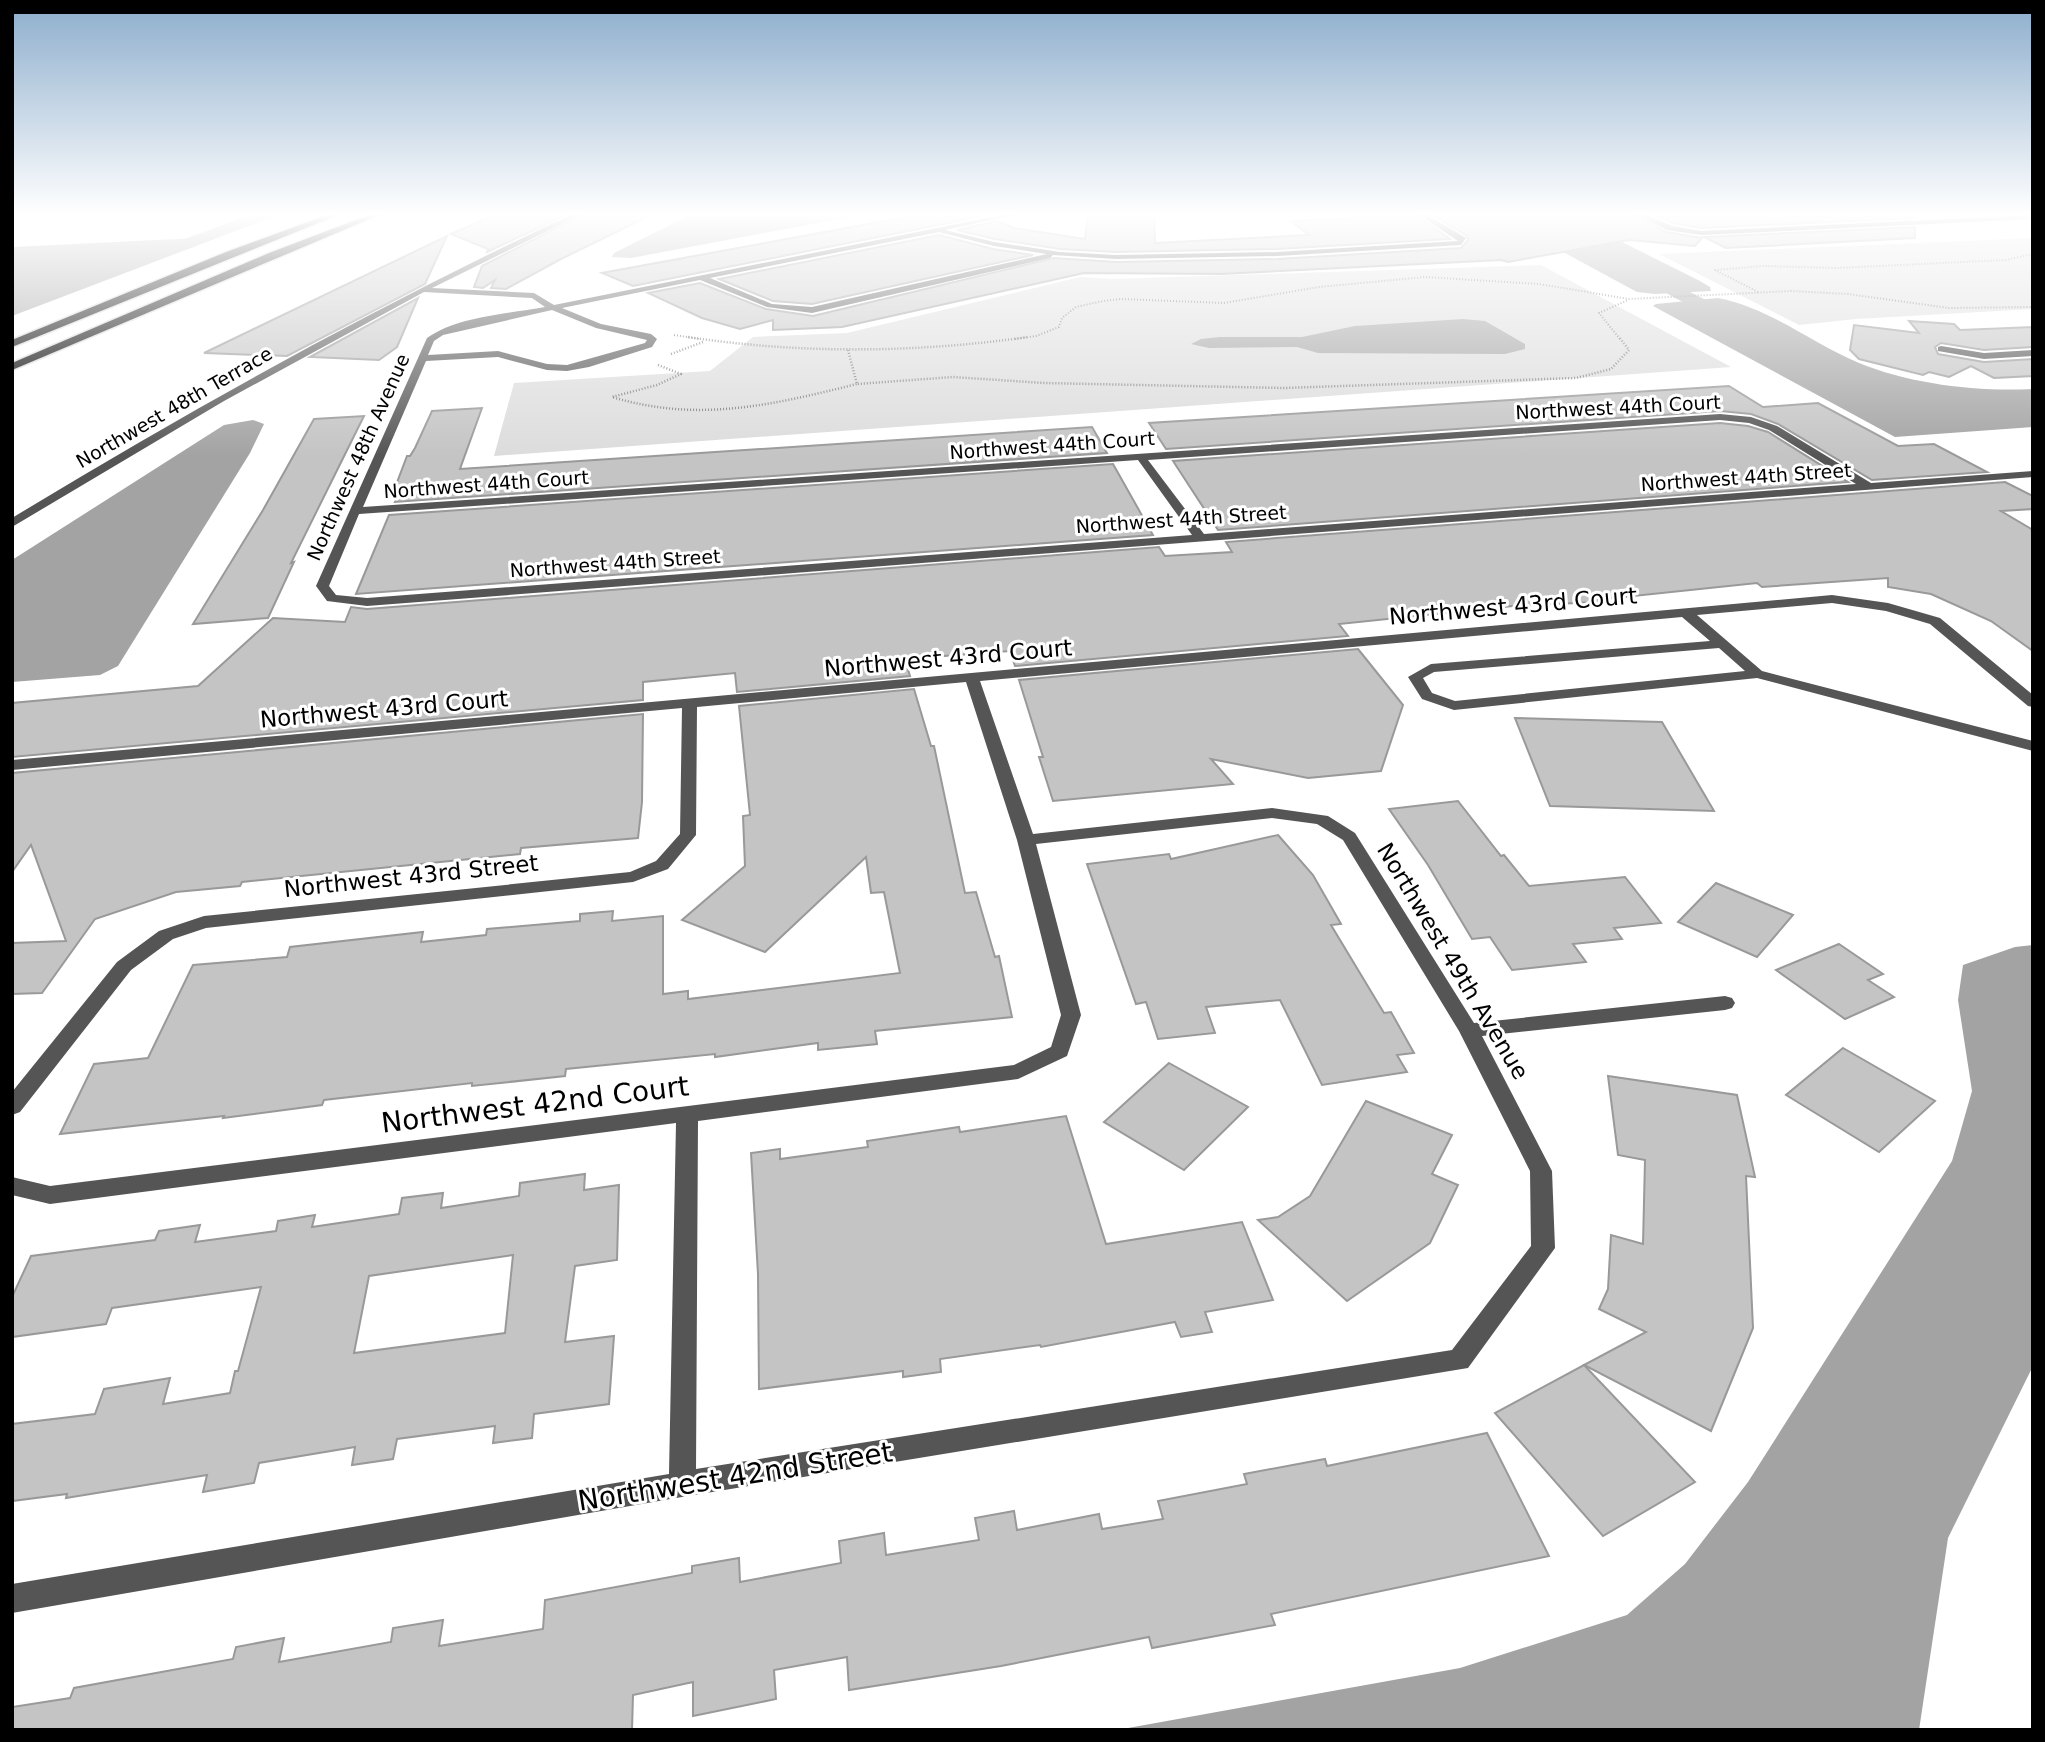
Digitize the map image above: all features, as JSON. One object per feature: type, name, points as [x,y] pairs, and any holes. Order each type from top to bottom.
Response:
[{"type":"highway","points":[[12,344],[132,294]]},
{"type":"highway","points":[[12,367],[181,294]]},
{"type":"street","name":"Northwest 48th Terrace","points":[[12,523],[123,454],[335,335],[416,294]]},
{"type":"street","points":[[423,358],[498,354],[547,367],[567,368],[586,365],[649,345],[652,339],[599,326],[553,308],[534,296],[503,294]]},
{"type":"street","points":[[553,308],[621,294]]},
{"type":"street","points":[[741,294],[778,310],[794,312],[882,294]]},
{"type":"street","name":"Northwest 48th Avenue","points":[[332,598],[322,586],[430,340],[440,333],[553,308]]},
{"type":"street","points":[[1941,349],[1984,356],[2033,353]]},
{"type":"street","name":"Northwest 44th Court","points":[[355,511],[1720,417],[1751,420],[1773,428],[1868,487]]},
{"type":"street","points":[[1140,456],[1200,537]]},
{"type":"street","name":"Northwest 44th Street","points":[[332,598],[367,602],[2033,474]]},
{"type":"street","name":"Northwest 43rd Court","points":[[12,765],[1832,599],[1888,607],[1935,621],[2033,703]]},
{"type":"street","points":[[1686,613],[1757,674]]},
{"type":"street","points":[[1722,644],[1431,668],[1415,677],[1427,696],[1454,706],[1757,674],[2033,746]]},
{"type":"street","points":[[972,678],[1027,840]]},
{"type":"street","name":"Northwest 43rd Street","points":[[12,1107],[124,966],[166,935],[205,922],[633,877],[662,865],[688,835],[690,704]]},
{"type":"street","name":"Northwest 49th Avenue","points":[[1027,840],[1272,813],[1322,820],[1349,837],[1469,1030],[1541,1171],[1543,1248],[1459,1360]]},
{"type":"street","name":"Northwest 42nd Court","points":[[12,1186],[50,1195],[1018,1072],[1060,1051],[1071,1015],[1027,840]]},
{"type":"street","points":[[1469,1030],[1725,1003]]},
{"type":"street","points":[[682,1484],[687,1115]]},
{"type":"street","name":"Northwest 42nd Street","points":[[12,1600],[682,1484],[1459,1360]]},
{"type":"path","points":[[673,335],[752,347],[848,350],[958,347],[1036,336],[1059,327],[1062,318],[1076,307],[1103,301],[1122,299],[1193,304],[1224,303],[1276,294]]},
{"type":"path","points":[[1601,294],[1629,299],[1724,294]]},
{"type":"path","points":[[1845,294],[1949,308],[2033,307]]},
{"type":"path","points":[[648,362],[681,374],[672,381],[636,388],[612,397],[637,407],[718,411],[772,405],[857,384],[953,377],[1044,383],[1284,388],[1576,378],[1611,369],[1629,350],[1599,313],[1629,299]]},
{"type":"path","points":[[671,354],[705,341]]},
{"type":"path","points":[[848,350],[857,384]]},
{"type":"shaded area","points":[[12,294],[53,294],[12,310]]},
{"type":"shaded area","points":[[1008,294],[1596,294],[1731,367],[494,456],[514,383],[710,371],[753,337],[847,333]]},
{"type":"shaded area","points":[[1738,294],[2033,294],[2033,309],[1799,325]]},
{"type":"shaded area","points":[[1718,298],[1773,318],[1841,355],[1879,370],[1922,381],[1967,388],[2033,389],[2033,427],[1895,437],[1653,306]]},
{"type":"shaded area","points":[[1463,319],[1485,321],[1525,344],[1525,349],[1505,354],[1318,353],[1297,347],[1209,348],[1191,344],[1201,339],[1220,337],[1302,337],[1355,326]]},
{"type":"shaded area","points":[[253,420],[264,424],[250,453],[118,666],[100,675],[12,682],[12,560],[224,425]]},
{"type":"shaded area","points":[[2033,945],[2033,1366],[1948,1538],[1919,1730],[1117,1730],[1460,1668],[1627,1615],[1685,1564],[1748,1482],[1952,1161],[1972,1091],[1958,1000],[1963,965],[2015,947]]},
{"type":"building","points":[[326,294],[405,294],[287,356],[204,353]]},
{"type":"building","points":[[651,294],[729,294],[766,309],[813,316],[903,294],[989,294],[842,327],[773,330],[773,320],[740,329],[702,318]]},
{"type":"building","points":[[757,294],[856,294],[812,304],[773,301]]},
{"type":"building","points":[[418,298],[397,347],[379,360],[310,357]]},
{"type":"building","points":[[1909,321],[1954,324],[1960,330],[2033,327],[2033,347],[1984,350],[1941,343],[1935,347],[1938,354],[1984,362],[2033,359],[2033,376],[1994,378],[1971,366],[1949,377],[1929,372],[1923,375],[1859,359],[1850,350],[1854,325],[1919,333]]},
{"type":"building","points":[[1729,386],[1763,407],[1818,403],[1898,446],[1934,444],[1987,472],[1872,480],[1778,424],[1751,414],[1720,411],[1166,449],[1149,423]]},
{"type":"building","points":[[482,408],[460,469],[1092,427],[1107,453],[395,502],[399,493],[393,493],[407,456],[410,456],[415,448],[432,411]]},
{"type":"building","points":[[364,416],[291,563],[294,562],[268,618],[193,624],[263,510],[314,419]]},
{"type":"building","points":[[1720,423],[1748,426],[1768,432],[1848,482],[1218,530],[1173,461]]},
{"type":"building","points":[[1113,464],[1153,535],[356,594],[389,515]]},
{"type":"building","points":[[2005,482],[2033,496],[2033,509],[2001,511],[2033,530],[2033,651],[1991,621],[1931,594],[1888,587],[1888,578],[1762,587],[1757,583],[1595,600],[1597,602],[1513,606],[1339,624],[1348,636],[1015,666],[1010,651],[905,659],[910,676],[737,692],[735,673],[643,682],[643,700],[12,757],[12,703],[198,686],[273,618],[345,622],[351,607],[367,609],[1159,547],[1165,556],[1232,552],[1226,542]]},
{"type":"building","points":[[1358,649],[1403,705],[1381,771],[1308,778],[1211,759],[1233,784],[1053,801],[1039,757],[1043,757],[1019,680]]},
{"type":"building","points":[[914,689],[931,746],[934,746],[965,893],[976,892],[995,957],[999,956],[1012,1017],[875,1031],[877,1044],[818,1050],[818,1043],[715,1057],[715,1054],[566,1069],[565,1076],[472,1086],[472,1083],[324,1100],[322,1105],[223,1118],[224,1116],[60,1134],[94,1064],[148,1058],[193,965],[287,957],[290,947],[423,932],[421,942],[486,935],[487,929],[580,921],[580,914],[613,911],[612,921],[663,916],[663,994],[688,991],[688,999],[900,973],[884,892],[871,893],[866,857],[765,952],[682,920],[745,866],[743,816],[750,815],[739,706]]},
{"type":"building","points":[[643,714],[642,802],[638,838],[521,848],[520,854],[242,882],[240,886],[176,892],[95,919],[42,993],[12,994],[12,943],[66,941],[31,845],[12,872],[12,773]]},
{"type":"building","points":[[1515,718],[1662,722],[1714,811],[1550,806]]},
{"type":"building","points":[[1458,801],[1501,856],[1504,855],[1529,886],[1625,877],[1661,923],[1614,928],[1622,939],[1573,944],[1586,962],[1512,970],[1490,937],[1472,939],[1428,865],[1389,809]]},
{"type":"building","points":[[1278,835],[1313,875],[1341,924],[1331,925],[1384,1013],[1391,1012],[1414,1053],[1397,1055],[1407,1072],[1322,1085],[1280,1000],[1206,1007],[1215,1033],[1158,1039],[1146,1002],[1136,1004],[1087,864],[1169,854],[1171,859]]},
{"type":"building","points":[[1716,883],[1793,915],[1757,957],[1678,922]]},
{"type":"building","points":[[1839,944],[1883,974],[1868,980],[1894,997],[1845,1019],[1776,970]]},
{"type":"building","points":[[1843,1048],[1935,1101],[1879,1152],[1786,1095]]},
{"type":"building","points":[[1169,1063],[1248,1107],[1184,1170],[1104,1122]]},
{"type":"building","points":[[1608,1076],[1737,1095],[1755,1177],[1746,1176],[1753,1328],[1711,1431],[1584,1365],[1646,1332],[1599,1309],[1608,1289],[1611,1235],[1643,1244],[1645,1160],[1618,1155]]},
{"type":"building","points":[[1366,1101],[1452,1135],[1432,1174],[1458,1185],[1430,1243],[1347,1301],[1258,1220],[1278,1217],[1310,1196]]},
{"type":"building","points":[[1066,1116],[1106,1244],[1242,1222],[1273,1300],[1205,1312],[1212,1332],[1181,1337],[1175,1322],[1041,1347],[1040,1345],[940,1359],[941,1372],[903,1377],[903,1371],[759,1389],[758,1274],[751,1153],[780,1149],[780,1159],[868,1147],[867,1141],[959,1127],[960,1132]]},
{"type":"building","points":[[585,1174],[584,1190],[619,1185],[617,1260],[575,1266],[565,1342],[614,1336],[609,1404],[534,1414],[532,1438],[493,1443],[495,1426],[397,1439],[393,1459],[352,1465],[355,1447],[259,1463],[254,1483],[203,1492],[207,1475],[66,1498],[67,1494],[12,1501],[12,1424],[95,1414],[104,1389],[170,1378],[163,1404],[230,1393],[261,1287],[112,1308],[106,1324],[12,1337],[12,1297],[31,1256],[155,1240],[159,1231],[200,1225],[195,1242],[276,1231],[278,1221],[315,1215],[312,1227],[399,1214],[402,1198],[443,1193],[441,1208],[519,1196],[520,1183]],"holes":[[[513,1255],[505,1333],[354,1353],[369,1276]]]},
{"type":"building","points":[[1584,1365],[1695,1482],[1603,1536],[1495,1413]]},
{"type":"building","points":[[1487,1433],[1549,1556],[1271,1614],[1275,1625],[1152,1648],[1149,1637],[1001,1666],[849,1690],[847,1657],[774,1670],[776,1699],[693,1716],[693,1682],[633,1695],[632,1730],[12,1730],[12,1707],[70,1698],[74,1688],[233,1659],[236,1647],[284,1638],[279,1662],[391,1642],[393,1628],[443,1620],[439,1646],[543,1629],[545,1600],[692,1573],[692,1566],[739,1558],[740,1582],[841,1563],[839,1541],[884,1533],[886,1555],[979,1540],[975,1518],[1014,1511],[1017,1530],[1099,1514],[1102,1529],[1163,1519],[1158,1501],[1247,1484],[1244,1474],[1325,1459],[1327,1466]]},
{"type":"waterway","points":[[12,310],[54,294]]},
{"type":"waterway","points":[[1682,294],[1740,325]]}]
